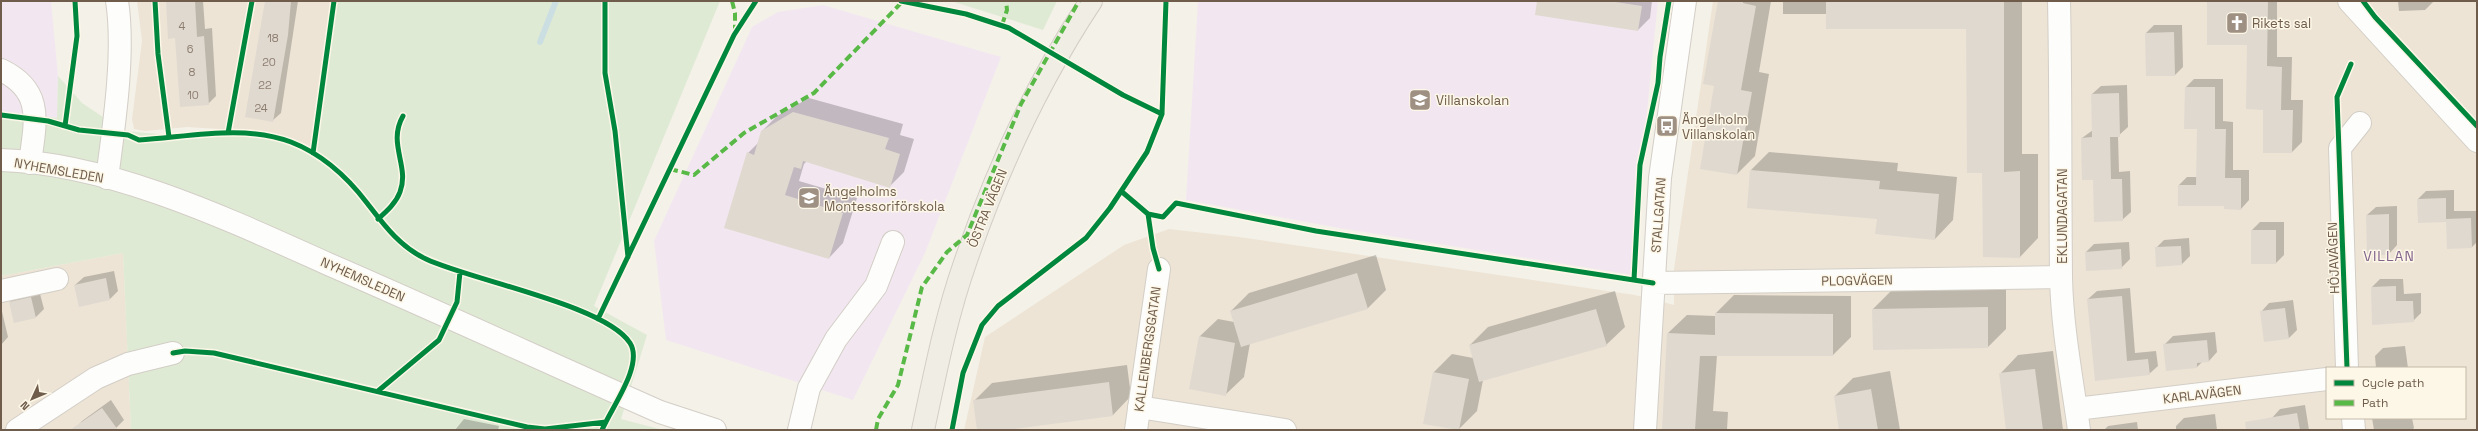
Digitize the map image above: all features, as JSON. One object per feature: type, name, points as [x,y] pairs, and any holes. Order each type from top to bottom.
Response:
[{"type":"main road","name":"ÖSTRA VÄGEN","points":[[923,430],[942,343],[965,263],[992,193],[1046,78],[1091,1]]},
{"type":"street","points":[[107,178],[113,134],[118,61],[117,1]]},
{"type":"street","name":"STALLGATAN","points":[[1645,430],[1660,178],[1685,1]]},
{"type":"street","name":"EKLUNDAGATAN","points":[[2059,1],[2062,139],[2061,276],[2066,332],[2079,430]]},
{"type":"street","points":[[2349,1],[2477,141]]},
{"type":"street","points":[[1,70],[20,81],[33,101],[36,119],[30,163]]},
{"type":"street","name":"HÖJAVÄGEN","points":[[2347,367],[2340,148],[2360,123]]},
{"type":"street","name":"NYHEMSLEDEN","points":[[1,160],[30,163],[107,178],[204,209],[660,412],[715,430]]},
{"type":"street","points":[[799,430],[809,388],[836,339],[876,286],[893,242]]},
{"type":"street","name":"KALLENBERGSGATAN","points":[[1136,430],[1159,268]]},
{"type":"street","name":"PLOGVÄGEN","points":[[1653,283],[2061,276]]},
{"type":"street","points":[[1,291],[57,279]]},
{"type":"street","points":[[17,430],[96,378],[128,364],[173,353]]},
{"type":"street","name":"KARLAVÄGEN","points":[[2076,409],[2326,379]]},
{"type":"street","points":[[1139,407],[1285,430]]},
{"type":"street","points":[[2353,419],[2354,430]]},
{"type":"shaded area","points":[[1,1],[51,1],[58,76],[57,118],[1,112]]},
{"type":"shaded area","points":[[137,1],[332,1],[316,153],[291,140],[252,131],[187,127],[145,131],[134,129],[132,119],[142,41]]},
{"type":"shaded area","name":"Villanskolan","points":[[1198,1],[1658,1],[1637,212],[1633,275],[1339,228],[1186,200]]},
{"type":"shaded area","points":[[1713,1],[2477,1],[2477,430],[964,430],[985,337],[1124,245],[1169,229],[1239,237],[1635,295],[1674,305],[1674,269]]},
{"type":"shaded area","name":"Ängelholms Montessoriförskola","points":[[823,5],[1001,57],[925,253],[853,400],[666,340],[654,241],[752,27],[778,12]]},
{"type":"shaded area","points":[[123,253],[131,430],[1,430],[1,276]]},
{"type":"green space","points":[[333,1],[720,1],[594,306],[647,335],[621,419],[663,430],[131,430],[123,253],[1,276],[1,112],[57,118],[58,76],[82,103],[124,131],[182,136],[252,134],[291,142],[313,153]]},
{"type":"green space","points":[[951,1],[1057,1],[1043,30]]},
{"type":"building","points":[[166,1],[195,1],[197,37],[204,36],[209,105],[180,107],[175,38],[168,39]]},
{"type":"building","points":[[265,1],[291,1],[288,35],[273,122],[245,117]]},
{"type":"building","points":[[1537,1],[1609,1],[1642,6],[1638,31],[1535,15]]},
{"type":"building","points":[[1718,1],[1743,1],[1743,3],[1756,6],[1741,90],[1752,92],[1737,175],[1700,169],[1714,86],[1703,84]]},
{"type":"building","points":[[1826,1],[2004,1],[2004,172],[2020,171],[2020,258],[1983,257],[1982,173],[1967,173],[1966,29],[1826,29]]},
{"type":"building","points":[[2207,1],[2268,1],[2267,66],[2282,67],[2281,110],[2293,110],[2292,153],[2263,153],[2263,110],[2246,109],[2247,45],[2207,45]]},
{"type":"building","points":[[2174,32],[2175,76],[2146,76],[2145,33]]},
{"type":"building","points":[[2185,87],[2215,87],[2215,129],[2226,129],[2225,178],[2241,178],[2241,210],[2224,209],[2224,206],[2178,206],[2178,185],[2196,185],[2197,129],[2184,129]]},
{"type":"building","points":[[2119,93],[2120,137],[2110,137],[2111,179],[2122,179],[2123,221],[2094,222],[2093,180],[2082,180],[2081,138],[2092,137],[2091,94]]},
{"type":"building","points":[[793,112],[889,138],[885,149],[900,154],[890,188],[803,161],[801,169],[794,167],[785,195],[843,213],[829,259],[724,228],[747,152],[754,155],[761,131]]},
{"type":"building","points":[[1750,170],[1880,181],[1879,189],[1939,194],[1935,240],[1875,234],[1877,219],[1747,208]]},
{"type":"building","points":[[2446,198],[2446,219],[2471,218],[2472,248],[2447,249],[2446,222],[2418,223],[2417,199]]},
{"type":"building","points":[[2389,214],[2389,255],[2367,255],[2366,215]]},
{"type":"building","points":[[2251,230],[2276,230],[2276,264],[2251,264]]},
{"type":"building","points":[[2181,246],[2182,265],[2156,267],[2155,247]]},
{"type":"building","points":[[2121,249],[2122,269],[2086,271],[2085,252]]},
{"type":"building","points":[[1357,273],[1368,309],[1241,347],[1230,311]]},
{"type":"building","points":[[106,278],[110,300],[79,307],[74,285]]},
{"type":"building","points":[[2396,286],[2396,301],[2413,301],[2414,322],[2372,325],[2371,287]]},
{"type":"building","points":[[2122,296],[2127,361],[2148,359],[2150,375],[2095,381],[2087,299]]},
{"type":"building","points":[[31,297],[36,318],[14,323],[9,302]]},
{"type":"building","points":[[1988,307],[1988,348],[1873,350],[1872,309]]},
{"type":"building","points":[[2285,308],[2289,339],[2264,342],[2260,311]]},
{"type":"building","points":[[1596,309],[1607,346],[1479,382],[1469,345]]},
{"type":"building","points":[[1715,313],[1833,314],[1833,356],[1700,356],[1695,430],[1662,430],[1667,333],[1715,335]]},
{"type":"building","points":[[1199,336],[1235,343],[1226,396],[1189,389]]},
{"type":"building","points":[[2207,340],[2209,362],[2197,363],[2197,368],[2166,371],[2163,344]]},
{"type":"building","points":[[2035,369],[2043,430],[2006,430],[1999,373]]},
{"type":"building","points":[[1433,372],[1469,379],[1459,430],[1423,424]]},
{"type":"building","points":[[1109,382],[1113,416],[1007,430],[977,430],[973,400]]},
{"type":"building","points":[[1871,389],[1878,430],[1839,430],[1834,396]]},
{"type":"building","points":[[102,408],[118,430],[70,430]]},
{"type":"building","points":[[2297,413],[2300,430],[2246,430],[2245,422]]},
{"type":"waterway","points":[[540,42],[556,1]]},
{"type":"marked path","points":[[732,1],[735,13],[735,31]]},
{"type":"marked path","points":[[670,169],[694,175],[744,133],[814,93],[903,1]]},
{"type":"marked path","points":[[1002,25],[1007,10],[1006,1]]},
{"type":"marked path","points":[[876,430],[878,419],[898,385],[922,287],[947,252],[967,235],[1021,104],[1079,1]]},
{"type":"cycle path","points":[[65,126],[77,36],[75,1]]},
{"type":"cycle path","points":[[155,1],[158,54],[169,137]]},
{"type":"cycle path","points":[[228,133],[252,1]]},
{"type":"cycle path","points":[[313,153],[334,1]]},
{"type":"cycle path","points":[[605,1],[605,73],[615,131],[628,257]]},
{"type":"cycle path","points":[[598,319],[734,35],[756,1]]},
{"type":"cycle path","points":[[901,1],[966,14],[1009,28],[1123,95],[1162,114]]},
{"type":"cycle path","points":[[952,430],[963,373],[982,325],[998,306],[1086,238],[1110,208],[1147,152],[1162,114],[1166,1]]},
{"type":"cycle path","points":[[1634,280],[1640,165],[1658,83],[1660,57],[1669,1]]},
{"type":"cycle path","points":[[2363,1],[2375,17],[2477,126]]},
{"type":"cycle path","points":[[2347,367],[2337,97],[2351,64]]},
{"type":"cycle path","points":[[1,115],[48,121],[79,130],[128,135],[139,140],[215,133],[235,133],[273,137],[302,147],[324,160],[343,176],[360,194],[393,235],[417,254],[446,267],[567,305],[616,329],[630,343],[633,352],[633,363],[625,386],[602,430]]},
{"type":"cycle path","points":[[378,219],[394,203],[400,192],[402,173],[397,136],[403,116]]},
{"type":"cycle path","points":[[1121,191],[1148,214],[1153,248],[1159,269]]},
{"type":"cycle path","points":[[1148,214],[1163,217],[1176,203],[1316,231],[1653,283]]},
{"type":"cycle path","points":[[378,391],[439,340],[457,302],[460,272]]},
{"type":"cycle path","points":[[173,353],[185,351],[214,353],[527,427],[545,429],[606,422]]},
{"type":"place","name":"Rikets sal","points":[[2237,23]]},
{"type":"place","name":"Villanskolan","points":[[1420,100]]},
{"type":"place","name":"Ängelholm Villanskolan","points":[[1667,126]]},
{"type":"place","name":"Ängelholms Montessoriförskola","points":[[809,198]]},
{"type":"district","name":"VILLAN","points":[[2389,256]]}]
